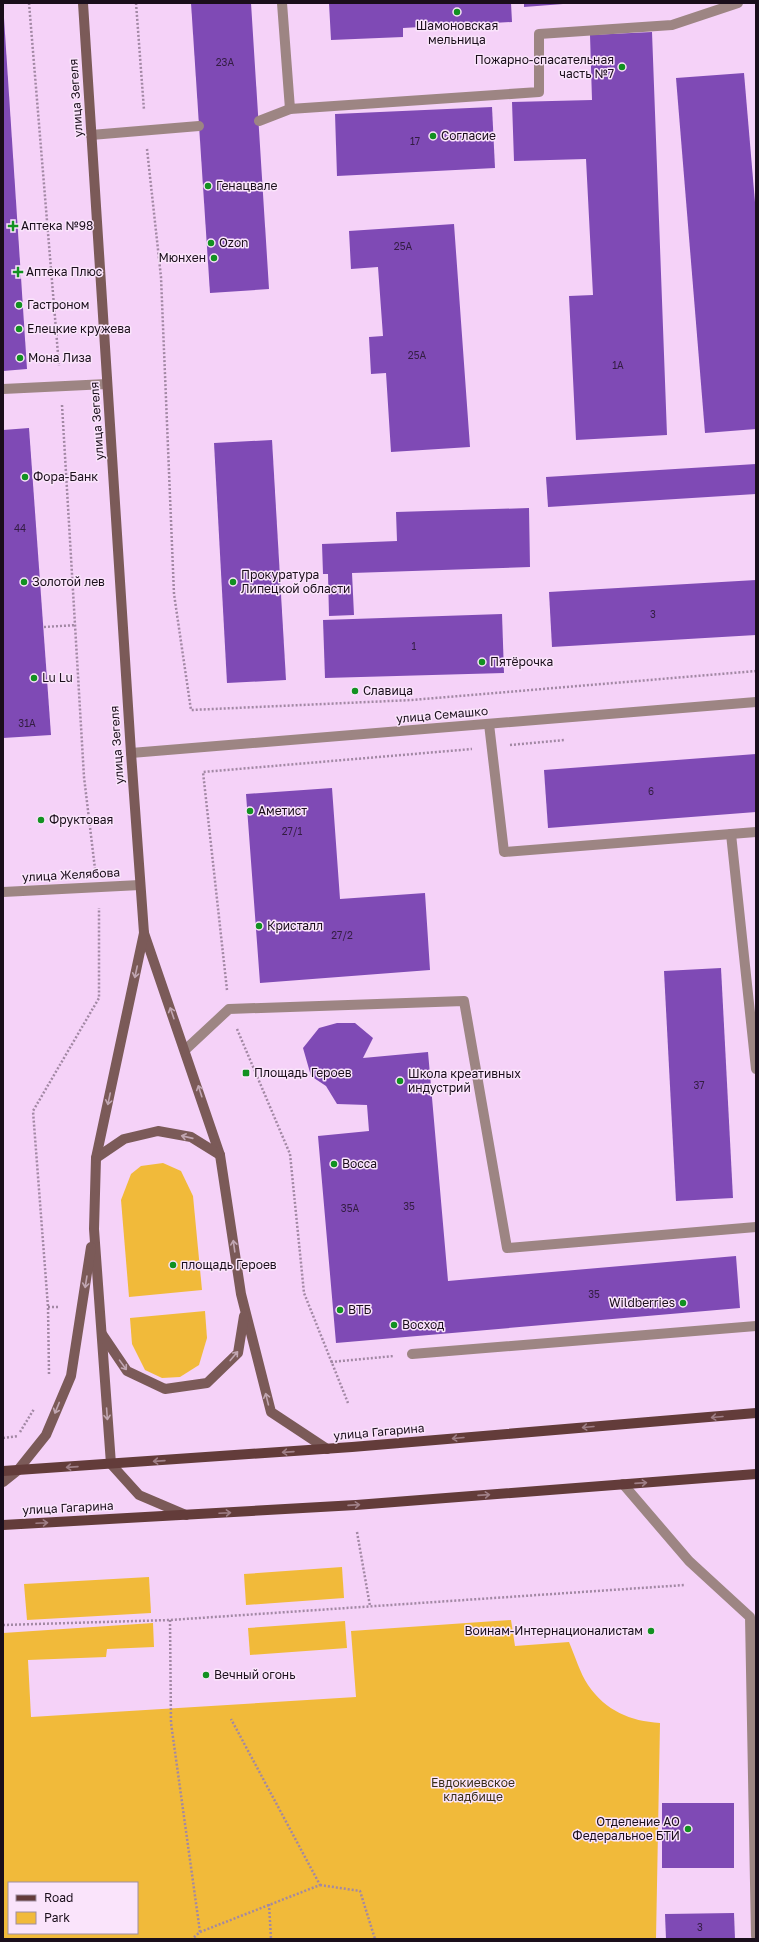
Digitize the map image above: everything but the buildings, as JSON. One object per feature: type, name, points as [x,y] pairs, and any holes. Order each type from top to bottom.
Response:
[{"type":"main road","name":"улица Зегеля","points":[[82,3],[144,934]]},
{"type":"main road","points":[[144,934],[220,1155],[245,1312],[271,1412],[327,1449]]},
{"type":"main road","points":[[144,934],[96,1158],[94,1229],[101,1333],[111,1464],[139,1495],[186,1515]]},
{"type":"main road","points":[[96,1158],[124,1139],[158,1131],[191,1137],[220,1155]]},
{"type":"main road","points":[[3,1482],[18,1470],[46,1435],[71,1376],[94,1229]]},
{"type":"main road","points":[[101,1333],[127,1370],[165,1389],[207,1383],[238,1354],[245,1312]]},
{"type":"main road","name":"улица Гагарина","points":[[3,1472],[327,1449],[756,1413]]},
{"type":"main road","name":"улица Гагарина","points":[[3,1525],[356,1505],[756,1474]]},
{"type":"street","points":[[282,3],[290,109]]},
{"type":"street","points":[[258,121],[290,109],[539,92],[539,34],[672,25],[738,3]]},
{"type":"street","points":[[91,135],[199,126]]},
{"type":"street","points":[[3,389],[107,384]]},
{"type":"street","name":"улица Семашко","points":[[131,753],[756,702]]},
{"type":"street","points":[[489,724],[504,852],[756,832]]},
{"type":"street","points":[[731,834],[756,1069]]},
{"type":"street","name":"улица Желябова","points":[[3,892],[140,885]]},
{"type":"street","points":[[185,1050],[229,1009],[464,1001],[507,1248],[756,1227]]},
{"type":"street","points":[[412,1354],[756,1326]]},
{"type":"street","points":[[622,1484],[689,1561],[750,1617],[756,1936]]},
{"type":"path","points":[[136,3],[146,130],[161,277],[174,594],[191,710],[412,700],[756,671]]},
{"type":"path","points":[[44,627],[76,625]]},
{"type":"path","points":[[204,772],[229,1009],[290,1154],[304,1293],[348,1403]]},
{"type":"path","points":[[50,1380],[48,1307],[33,1110],[99,998],[98,887],[84,777]]},
{"type":"path","points":[[48,1307],[60,1307]]},
{"type":"path","points":[[331,1362],[412,1354]]},
{"type":"path","points":[[3,1438],[18,1437],[35,1405]]},
{"type":"path","points":[[357,1532],[370,1606]]},
{"type":"path","points":[[3,1625],[170,1620],[713,1583]]},
{"type":"path","points":[[170,1620],[171,1723],[200,1932]]},
{"type":"path","points":[[231,1719],[320,1885]]},
{"type":"path","points":[[192,1939],[200,1932],[320,1885],[360,1891],[374,1939]]},
{"type":"path","points":[[270,1904],[271,1939]]},
{"type":"green space","points":[[163,1163],[181,1171],[193,1196],[202,1290],[129,1297],[121,1200],[131,1174],[141,1166]]},
{"type":"green space","points":[[205,1311],[207,1338],[199,1365],[180,1377],[162,1378],[145,1370],[132,1344],[130,1318]]},
{"type":"green space","points":[[342,1567],[344,1598],[246,1605],[244,1574]]},
{"type":"green space","points":[[149,1577],[151,1613],[27,1620],[24,1584]]},
{"type":"green space","name":"Евдокиевское кладбище","points":[[511,1620],[515,1646],[569,1642],[585,1680],[603,1702],[629,1717],[660,1723],[656,1939],[3,1939],[3,1633],[153,1623],[154,1647],[107,1649],[106,1657],[28,1660],[31,1717],[356,1697],[351,1631]]},
{"type":"green space","points":[[345,1621],[347,1648],[250,1655],[248,1628]]},
{"type":"place","name":"Шамоновская мельница","points":[[457,12]]},
{"type":"place","name":"Пожарно-спасательная часть №7","points":[[622,67]]},
{"type":"place","name":"Согласие","points":[[433,136]]},
{"type":"place","name":"Генацвале","points":[[208,186]]},
{"type":"place","name":"Аптека №98","points":[[13,226]]},
{"type":"place","name":"Ozon","points":[[211,243]]},
{"type":"place","name":"Мюнхен","points":[[214,258]]},
{"type":"place","name":"Аптека Плюс","points":[[18,272]]},
{"type":"place","name":"Гастроном","points":[[19,305]]},
{"type":"place","name":"Елецкие кружева","points":[[19,329]]},
{"type":"place","name":"Мона Лиза","points":[[20,358]]},
{"type":"place","name":"Фора-Банк","points":[[25,477]]},
{"type":"place","name":"Золотой лев","points":[[24,582]]},
{"type":"place","name":"Прокуратура Липецкой области","points":[[233,582]]},
{"type":"place","name":"Пятёрочка","points":[[482,662]]},
{"type":"place","name":"Lu Lu","points":[[34,678]]},
{"type":"place","name":"Славица","points":[[355,691]]},
{"type":"place","name":"Аметист","points":[[250,811]]},
{"type":"place","name":"Фруктовая","points":[[41,820]]},
{"type":"place","name":"Кристалл","points":[[259,926]]},
{"type":"place","name":"Площадь Героев","points":[[246,1073]]},
{"type":"place","name":"Школа креативных индустрий","points":[[400,1081]]},
{"type":"place","name":"Bocca","points":[[334,1164]]},
{"type":"place","name":"площадь Героев","points":[[173,1265]]},
{"type":"place","name":"Wildberries","points":[[683,1303]]},
{"type":"place","name":"ВТБ","points":[[340,1310]]},
{"type":"place","name":"Восход","points":[[394,1325]]},
{"type":"place","name":"Воинам-Интернационалистам","points":[[651,1631]]},
{"type":"place","name":"Вечный огонь","points":[[206,1675]]},
{"type":"place","name":"Отделение АО Федеральное БТИ","points":[[688,1829]]}]
